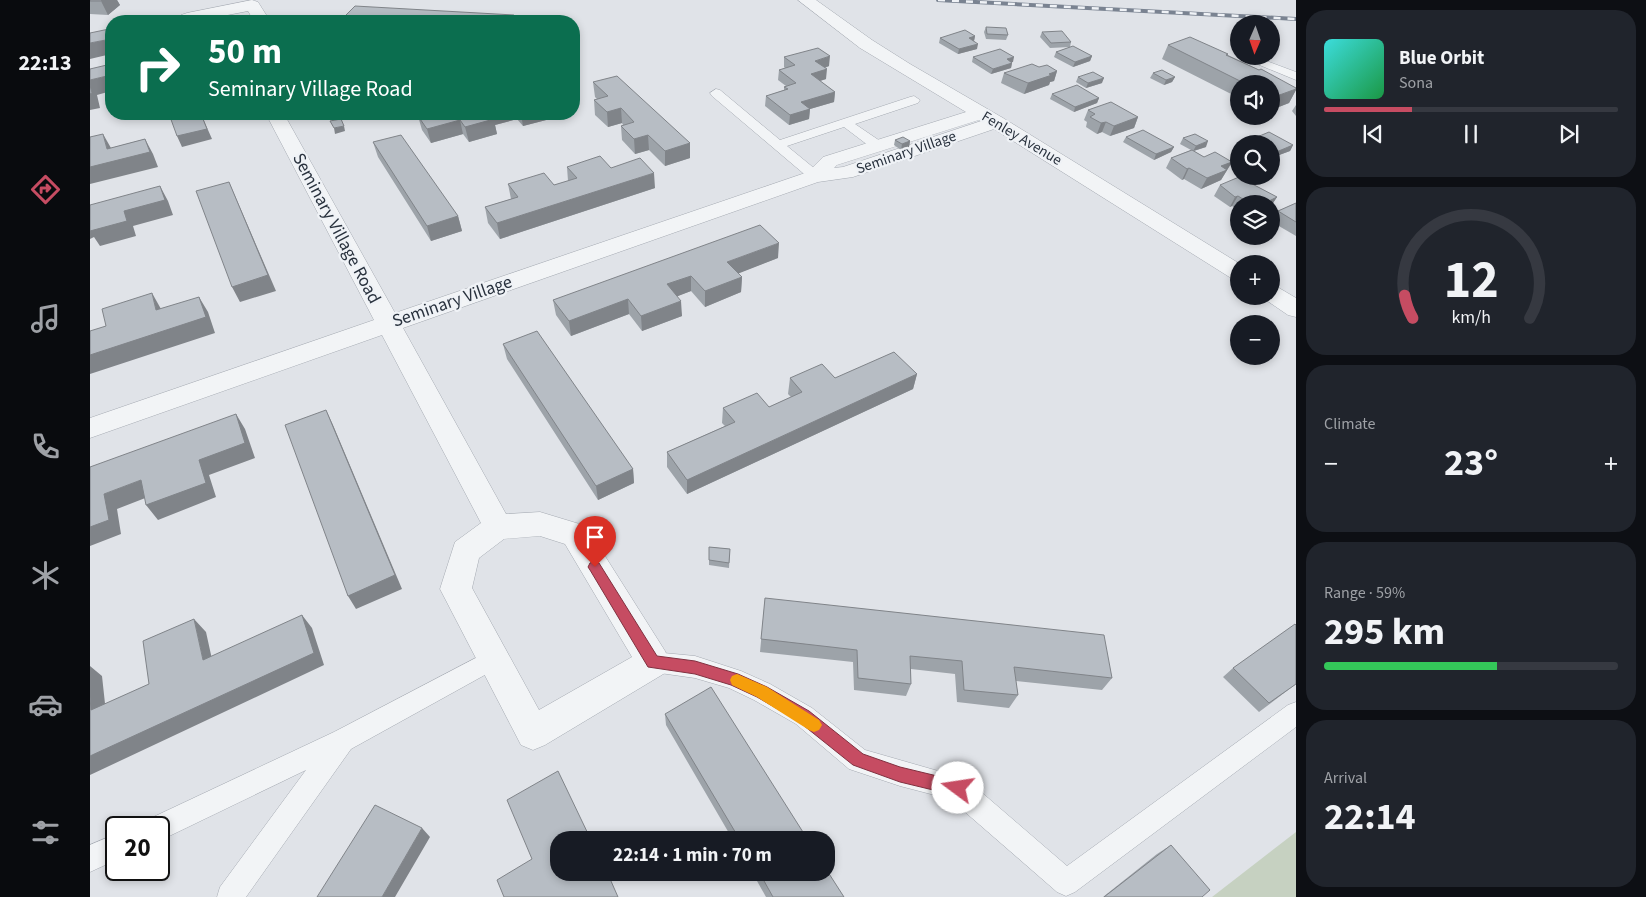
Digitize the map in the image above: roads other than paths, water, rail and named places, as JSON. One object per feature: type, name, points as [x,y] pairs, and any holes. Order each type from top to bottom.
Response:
[{"type":"street","name":"Fenley Avenue","points":[[806,0],[866,44],[989,117],[1230,266]]},
{"type":"street","points":[[202,15],[252,5],[258,15]]},
{"type":"street","name":"Seminary Village","points":[[815,176],[830,161],[878,146],[989,117]]},
{"type":"street","name":"Seminary Village","points":[[90,428],[815,176],[846,173],[989,117]]},
{"type":"street","name":"Seminary Village Road","points":[[278,120],[498,527]]},
{"type":"street","points":[[1280,299],[1296,309]]},
{"type":"street","points":[[540,524],[575,535],[653,662],[533,733],[456,589],[466,551],[498,527],[540,524]]},
{"type":"lane","points":[[1268,65],[1296,76]]},
{"type":"lane","points":[[716,93],[815,176]]},
{"type":"lane","points":[[778,145],[914,100]]},
{"type":"lane","points":[[845,122],[878,146]]},
{"type":"lane","points":[[170,822],[343,740],[493,659]]},
{"type":"lane","points":[[653,662],[695,667],[733,679],[762,692],[804,716],[858,760],[900,774],[958,788],[1066,883],[1296,713]]},
{"type":"lane","points":[[230,897],[343,740]]},
{"type":"lane","points":[[90,860],[105,852]]},
{"type":"railway","points":[[938,0],[1296,19]]}]
